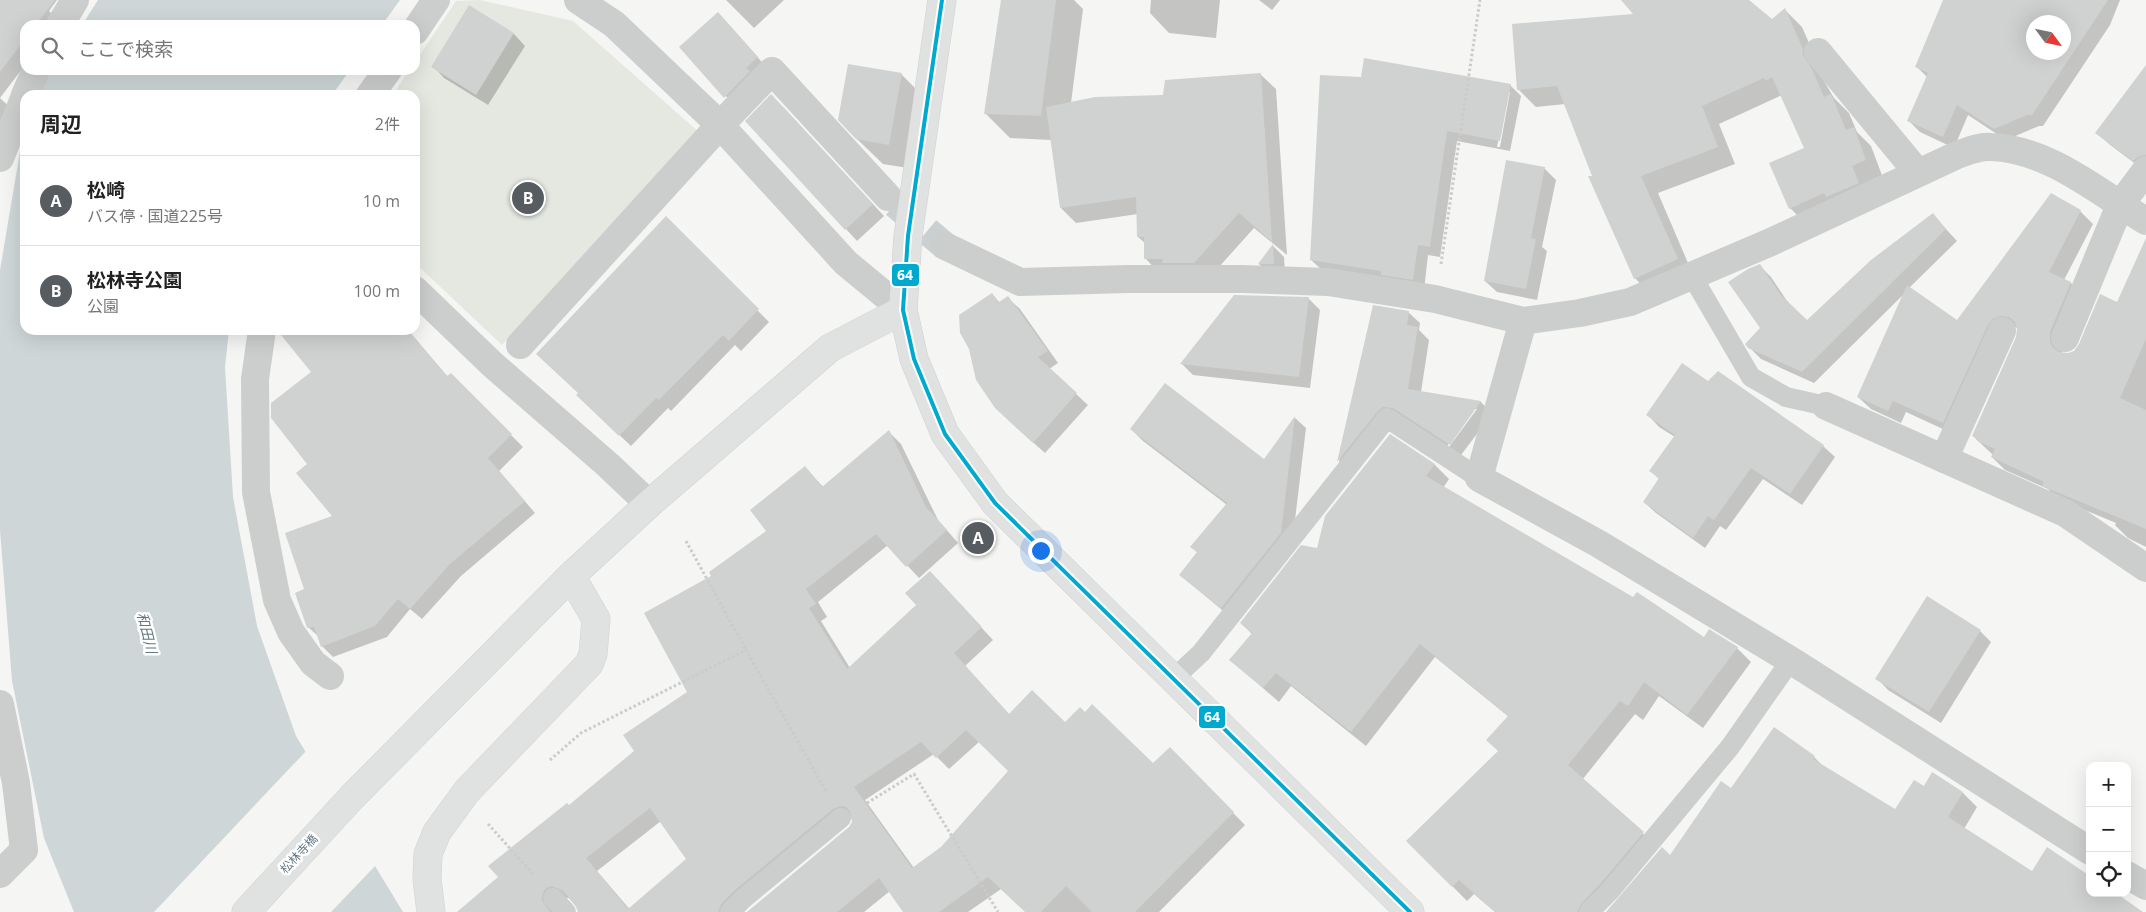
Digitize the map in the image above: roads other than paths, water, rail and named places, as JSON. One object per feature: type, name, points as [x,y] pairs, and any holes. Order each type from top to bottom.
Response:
[{"type":"main road","points":[[942,0],[908,236],[903,310],[914,359],[945,434],[996,503],[1410,912]]},
{"type":"main road","name":"松林寺橋","points":[[246,912],[353,796],[571,576],[649,504],[830,348],[903,310]]},
{"type":"main road","points":[[431,912],[427,879],[428,854],[436,832],[467,791],[589,664],[595,642],[596,619],[571,576]]},
{"type":"street","points":[[63,20],[75,0]]},
{"type":"street","points":[[420,24],[436,0]]},
{"type":"street","points":[[578,0],[614,24],[720,125],[846,263],[903,310]]},
{"type":"street","points":[[1818,52],[1918,173]]},
{"type":"street","points":[[520,345],[720,125],[772,72],[888,198]]},
{"type":"street","points":[[27,90],[34,75]]},
{"type":"street","points":[[374,90],[384,75]]},
{"type":"street","points":[[0,158],[20,108]]},
{"type":"street","points":[[945,246],[1020,282],[1130,279],[1242,279],[1328,282],[1436,299],[1523,321],[1580,313],[1630,302],[1771,242],[1975,148],[1990,146],[2009,149],[2046,160],[2146,221]]},
{"type":"street","points":[[2065,338],[2120,205],[2146,170]]},
{"type":"street","points":[[420,295],[493,365],[608,465],[649,504]]},
{"type":"street","points":[[1523,321],[1479,478],[1599,544],[1791,660],[2086,847]]},
{"type":"street","points":[[1944,459],[2002,332]]},
{"type":"street","points":[[261,335],[255,379],[256,492],[277,600],[291,632],[313,663],[330,676]]},
{"type":"street","points":[[1826,406],[2065,513],[2146,568]]},
{"type":"street","points":[[0,704],[16,783],[24,850],[0,874]]},
{"type":"street","points":[[2131,877],[2146,886]]},
{"type":"lane","points":[[1692,276],[1751,378],[1786,397],[1826,406]]},
{"type":"lane","points":[[1173,679],[1201,653],[1387,418],[1479,478]]},
{"type":"lane","points":[[1589,912],[1610,891],[1730,747],[1791,660]]},
{"type":"lane","points":[[730,912],[743,899],[841,818]]},
{"type":"water","points":[[98,0],[400,0],[386,20],[85,20]]},
{"type":"water","points":[[49,75],[346,75],[336,90],[38,90]]},
{"type":"water","name":"和田川","points":[[20,152],[20,335],[228,335],[225,367],[233,497],[257,626],[296,736],[403,912],[74,912],[44,838],[12,681],[0,530],[0,270]]},
{"type":"tunnel","points":[[895,204],[945,246]]},
{"type":"place","name":"松林寺公園","points":[[528,198]]},
{"type":"place","name":"松崎","points":[[978,538]]}]
